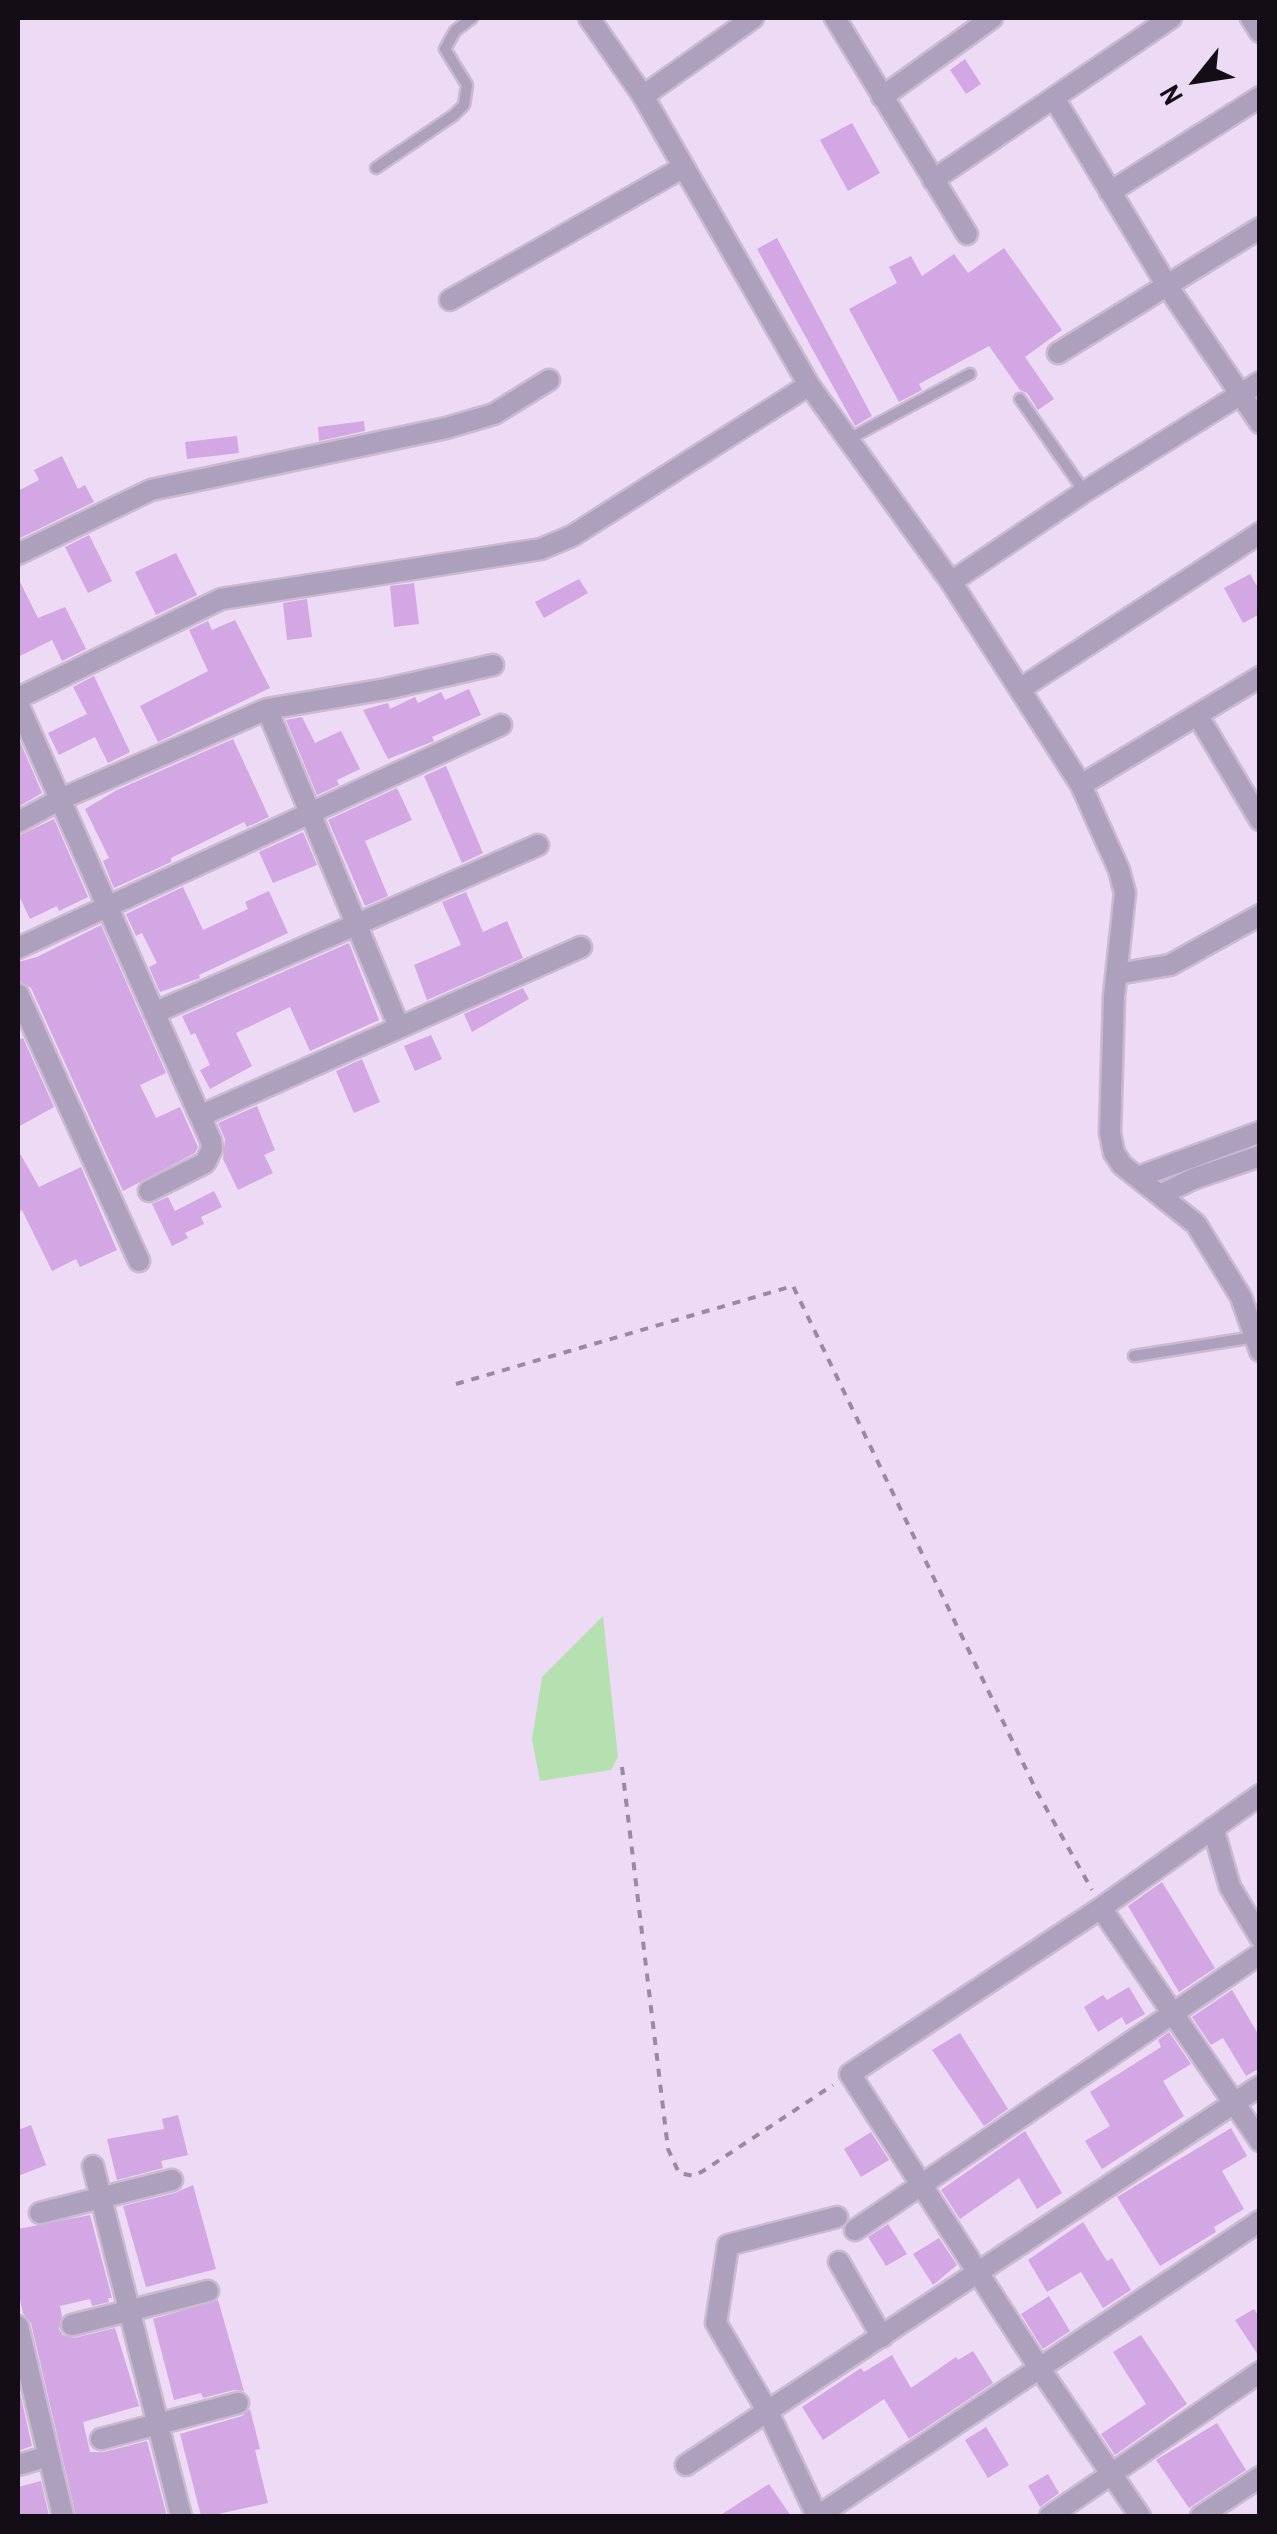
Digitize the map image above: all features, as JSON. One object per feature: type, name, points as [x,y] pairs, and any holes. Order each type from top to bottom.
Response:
[{"type":"street","points":[[589,18],[643,96],[809,385],[952,582],[1081,786],[1125,892],[1110,1133],[1114,1152],[1122,1165],[1196,1224],[1241,1297],[1258,1342]]},
{"type":"street","points":[[643,96],[753,18]]},
{"type":"street","points":[[834,18],[967,234]]},
{"type":"street","points":[[882,97],[992,18]]},
{"type":"street","points":[[933,180],[1171,18]]},
{"type":"street","points":[[1251,18],[1260,32]]},
{"type":"street","points":[[1110,192],[1260,97]]},
{"type":"street","points":[[1054,98],[1168,288],[1260,423]]},
{"type":"street","points":[[450,300],[684,167]]},
{"type":"street","points":[[1058,353],[1260,228]]},
{"type":"street","points":[[18,554],[151,490],[446,428],[494,414],[549,380]]},
{"type":"street","points":[[952,582],[1084,492],[1260,382]]},
{"type":"street","points":[[148,1191],[205,1163],[211,1141],[18,701],[220,599],[541,549],[572,536],[809,385]]},
{"type":"street","points":[[1020,690],[1260,533]]},
{"type":"street","points":[[18,822],[267,708],[386,689],[493,664]]},
{"type":"street","points":[[1081,786],[1260,677]]},
{"type":"street","points":[[267,708],[399,1027]]},
{"type":"street","points":[[1198,716],[1260,820]]},
{"type":"street","points":[[18,948],[502,725]]},
{"type":"street","points":[[154,1013],[538,845]]},
{"type":"street","points":[[1117,974],[1170,965],[1260,915]]},
{"type":"street","points":[[200,1116],[581,947]]},
{"type":"street","points":[[19,1000],[140,1261]]},
{"type":"street","points":[[1138,1177],[1260,1132]]},
{"type":"street","points":[[1160,1195],[1260,1156]]},
{"type":"street","points":[[1140,2516],[850,2074],[1101,1908],[1260,1796]]},
{"type":"street","points":[[1214,1828],[1230,1888],[1260,1937]]},
{"type":"street","points":[[1101,1908],[1260,2141]]},
{"type":"street","points":[[855,2230],[1260,1954]]},
{"type":"street","points":[[686,2465],[1260,2086]]},
{"type":"street","points":[[93,2166],[181,2516]]},
{"type":"street","points":[[40,2213],[172,2180]]},
{"type":"street","points":[[837,2217],[728,2245],[716,2323],[768,2412],[817,2516],[1260,2221]]},
{"type":"street","points":[[839,2262],[882,2338]]},
{"type":"street","points":[[72,2324],[208,2291]]},
{"type":"street","points":[[18,2326],[21,2354],[63,2516]]},
{"type":"street","points":[[1050,2516],[1260,2372]]},
{"type":"street","points":[[100,2439],[238,2403]]},
{"type":"street","points":[[18,2465],[49,2456]]},
{"type":"street","points":[[1201,2516],[1260,2477]]},
{"type":"lane","points":[[376,168],[464,105],[467,85],[445,49],[455,31],[472,18]]},
{"type":"lane","points":[[846,440],[970,374]]},
{"type":"lane","points":[[1020,399],[1084,492]]},
{"type":"lane","points":[[1134,1356],[1258,1342]]},
{"type":"path","points":[[456,1384],[793,1286],[1037,1792],[1101,1908]]},
{"type":"path","points":[[622,1768],[668,2149],[679,2173],[694,2176],[704,2171],[850,2074]]},
{"type":"green space","points":[[603,1616],[618,1757],[611,1770],[540,1781],[532,1739],[542,1677]]},
{"type":"building","points":[[965,59],[981,84],[966,94],[950,70]]},
{"type":"building","points":[[852,123],[880,173],[848,191],[820,140]]},
{"type":"building","points":[[777,238],[872,416],[855,426],[757,249]]},
{"type":"building","points":[[1004,248],[1062,330],[1025,357],[1054,399],[1038,410],[989,346],[919,384],[922,390],[899,402],[849,309],[897,283],[889,267],[911,256],[922,276],[954,254],[968,273]]},
{"type":"building","points":[[364,421],[365,431],[319,441],[318,427]]},
{"type":"building","points":[[237,436],[239,453],[187,459],[185,442]]},
{"type":"building","points":[[62,456],[78,489],[85,485],[94,502],[18,539],[18,491],[39,480],[34,470]]},
{"type":"building","points":[[89,535],[112,581],[88,593],[65,547]]},
{"type":"building","points":[[176,553],[197,595],[156,615],[135,572]]},
{"type":"building","points":[[1250,574],[1260,591],[1260,614],[1243,623],[1224,588]]},
{"type":"building","points":[[18,578],[38,618],[65,607],[86,649],[62,661],[52,640],[18,657]]},
{"type":"building","points":[[579,579],[588,593],[544,618],[535,602]]},
{"type":"building","points":[[414,583],[419,624],[394,627],[390,586]]},
{"type":"building","points":[[307,599],[312,637],[287,640],[283,603]]},
{"type":"building","points":[[235,620],[270,688],[158,742],[140,706],[208,671],[189,630],[208,621],[212,630]]},
{"type":"building","points":[[94,676],[130,752],[108,763],[95,737],[59,755],[48,733],[87,714],[73,687]]},
{"type":"building","points":[[469,689],[481,715],[432,737],[434,741],[388,759],[363,710],[388,703],[390,709],[415,697],[418,703],[441,692],[445,700]]},
{"type":"building","points":[[302,717],[315,743],[341,731],[360,769],[317,795],[286,720]]},
{"type":"building","points":[[18,737],[42,793],[18,807]]},
{"type":"building","points":[[233,739],[269,817],[247,827],[244,822],[114,888],[103,861],[109,858],[85,809],[117,790]]},
{"type":"building","points":[[446,766],[483,853],[462,863],[424,776]]},
{"type":"building","points":[[397,788],[412,820],[365,841],[388,896],[365,906],[328,820]]},
{"type":"building","points":[[54,819],[88,897],[30,919],[18,894],[18,836]]},
{"type":"building","points":[[303,832],[317,865],[273,883],[259,852]]},
{"type":"building","points":[[183,887],[203,930],[248,909],[245,902],[269,891],[288,933],[199,975],[200,978],[160,992],[149,967],[157,963],[142,933],[136,936],[126,914]]},
{"type":"building","points":[[466,892],[483,932],[507,921],[523,958],[427,1000],[414,965],[461,945],[442,902]]},
{"type":"building","points":[[101,925],[166,1073],[140,1085],[156,1118],[180,1107],[198,1147],[195,1153],[123,1191],[31,988],[18,980],[18,962],[37,957]]},
{"type":"building","points":[[349,943],[379,1020],[310,1051],[290,1007],[236,1033],[252,1066],[210,1089],[200,1070],[210,1065],[182,1016]]},
{"type":"building","points":[[523,988],[529,999],[472,1032],[464,1014]]},
{"type":"building","points":[[431,1035],[442,1059],[415,1071],[404,1046]]},
{"type":"building","points":[[23,1038],[54,1107],[18,1127],[18,1040]]},
{"type":"building","points":[[362,1059],[380,1102],[354,1113],[336,1071]]},
{"type":"building","points":[[257,1106],[275,1150],[264,1155],[273,1173],[238,1190],[223,1159],[225,1139],[218,1123]]},
{"type":"building","points":[[18,1150],[39,1187],[81,1167],[117,1250],[80,1267],[76,1259],[52,1271],[22,1210],[18,1213]]},
{"type":"building","points":[[214,1191],[222,1207],[201,1217],[204,1224],[185,1233],[188,1238],[172,1246],[152,1204],[168,1197],[175,1211]]},
{"type":"building","points":[[1162,1882],[1215,1968],[1179,1992],[1128,1906]]},
{"type":"building","points":[[1129,1987],[1145,2014],[1126,2025],[1122,2017],[1098,2032],[1084,2007],[1103,1995],[1107,2000]]},
{"type":"building","points":[[1232,1990],[1260,2037],[1260,2068],[1246,2076],[1223,2038],[1211,2045],[1192,2017]]},
{"type":"building","points":[[1169,2032],[1191,2064],[1163,2081],[1184,2116],[1102,2169],[1085,2141],[1110,2126],[1090,2092],[1161,2047],[1158,2040]]},
{"type":"building","points":[[960,2033],[1008,2109],[984,2126],[932,2050]]},
{"type":"building","points":[[178,2115],[188,2155],[161,2161],[163,2168],[117,2180],[107,2139],[164,2129],[162,2119]]},
{"type":"building","points":[[31,2125],[46,2165],[18,2176],[18,2130]]},
{"type":"building","points":[[1231,2128],[1247,2156],[1222,2171],[1244,2209],[1214,2227],[1216,2232],[1160,2266],[1117,2197]]},
{"type":"building","points":[[1025,2131],[1062,2193],[1037,2209],[1019,2178],[960,2219],[941,2190]]},
{"type":"building","points":[[871,2132],[889,2160],[861,2177],[844,2149]]},
{"type":"building","points":[[193,2185],[216,2269],[146,2287],[123,2206]]},
{"type":"building","points":[[90,2215],[112,2298],[92,2306],[90,2299],[60,2306],[59,2329],[63,2335],[74,2338],[115,2328],[139,2406],[83,2422],[90,2452],[147,2441],[167,2516],[76,2516],[31,2323],[23,2313],[18,2291],[18,2229]]},
{"type":"building","points":[[1083,2222],[1131,2290],[1103,2308],[1081,2272],[1047,2292],[1028,2260]]},
{"type":"building","points":[[888,2224],[907,2254],[886,2266],[868,2237]]},
{"type":"building","points":[[939,2238],[957,2265],[933,2285],[913,2254]]},
{"type":"building","points":[[1049,2296],[1070,2331],[1043,2349],[1021,2314]]},
{"type":"building","points":[[218,2300],[244,2391],[203,2398],[201,2393],[174,2400],[153,2319]]},
{"type":"building","points":[[1254,2309],[1260,2318],[1260,2358],[1235,2320]]},
{"type":"building","points":[[1141,2335],[1187,2404],[1115,2455],[1101,2434],[1146,2404],[1113,2352]]},
{"type":"building","points":[[973,2351],[993,2383],[909,2439],[884,2399],[823,2440],[802,2407],[861,2368],[864,2372],[892,2355],[911,2388],[956,2357],[958,2360]]},
{"type":"building","points":[[18,2384],[32,2446],[18,2451]]},
{"type":"building","points":[[250,2409],[268,2503],[219,2516],[201,2516],[180,2434],[242,2416]]},
{"type":"building","points":[[1217,2423],[1246,2470],[1189,2508],[1156,2460]]},
{"type":"building","points":[[986,2427],[1009,2465],[988,2478],[965,2440]]},
{"type":"building","points":[[1048,2474],[1059,2493],[1040,2507],[1028,2486]]},
{"type":"building","points":[[41,2481],[49,2516],[18,2516],[18,2487]]},
{"type":"building","points":[[769,2484],[791,2516],[719,2516],[761,2489]]}]
